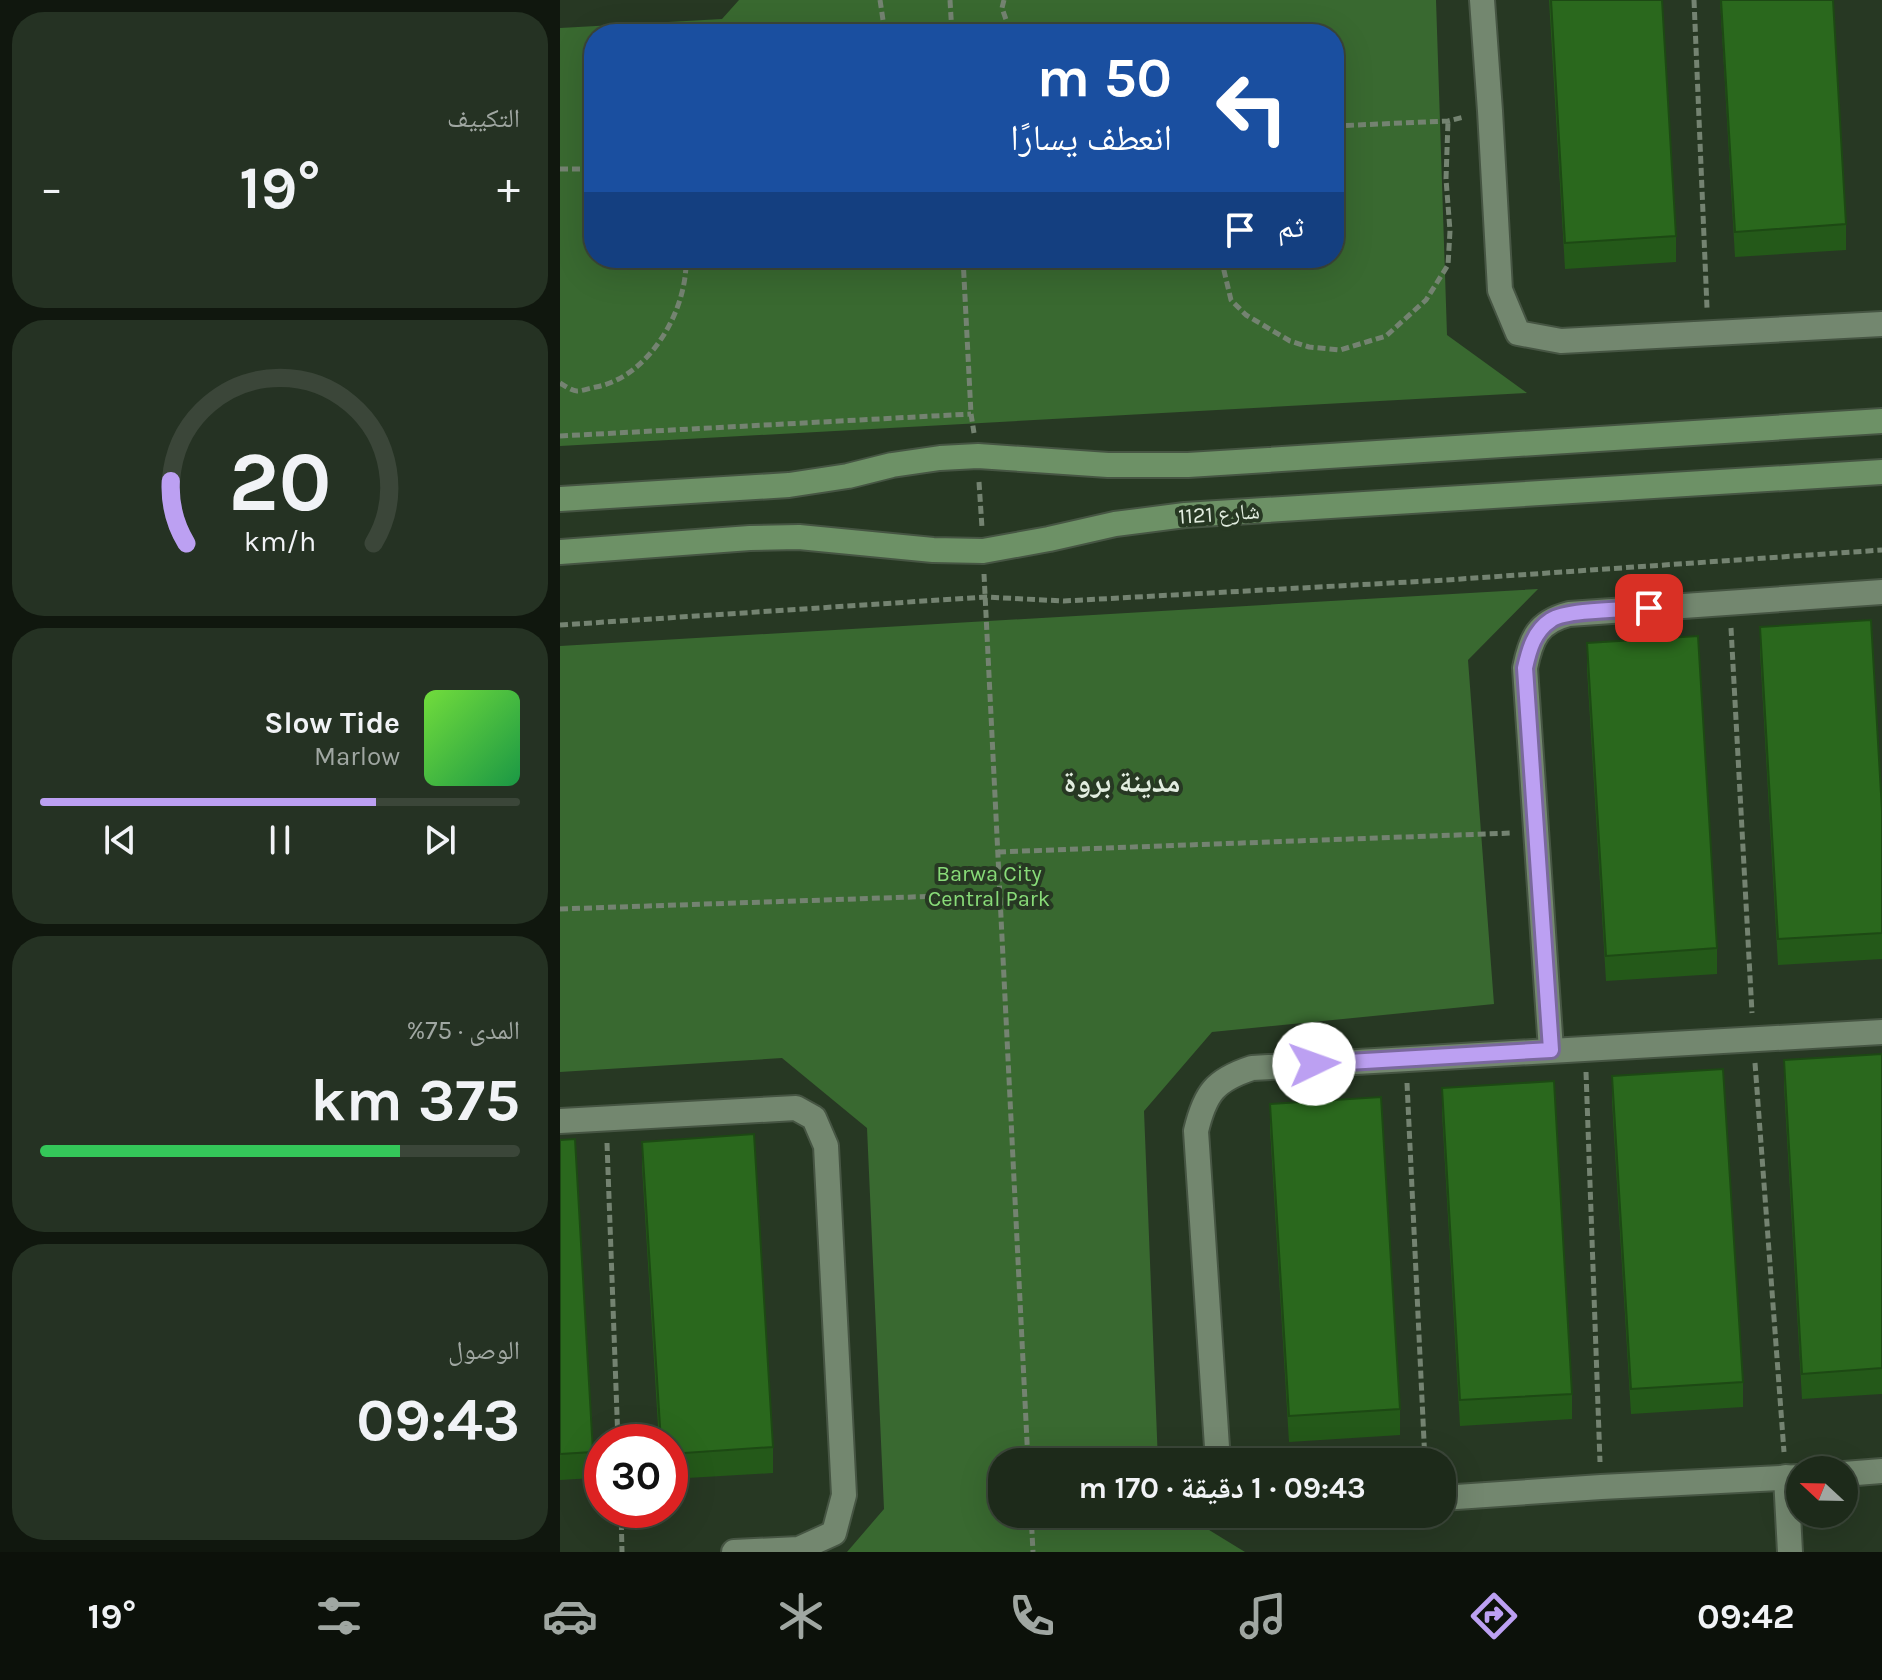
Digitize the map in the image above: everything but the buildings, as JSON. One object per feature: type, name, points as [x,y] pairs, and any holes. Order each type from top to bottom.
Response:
[{"type":"street","points":[[1482,0],[1500,290],[1518,333],[1561,341],[1882,324]]},
{"type":"street","points":[[560,499],[789,485],[940,458],[978,456],[1108,465],[1188,465],[1882,421]]},
{"type":"street","name":"شارع 1121","points":[[560,552],[799,537],[933,550],[983,551],[1115,524],[1185,515],[1882,472]]},
{"type":"street","points":[[1551,1050],[1525,668],[1529,646],[1541,628],[1552,618],[1569,614],[1882,592]]},
{"type":"street","points":[[1217,1448],[1196,1131],[1202,1108],[1212,1091],[1229,1075],[1252,1068],[1882,1032]]},
{"type":"street","points":[[560,1121],[796,1108],[814,1118],[826,1146],[844,1495],[834,1533],[799,1549],[734,1552]]},
{"type":"street","points":[[1858,1473],[1882,1471]]},
{"type":"street","points":[[1456,1497],[1786,1477]]},
{"type":"street","points":[[1790,1552],[1791,1528]]},
{"type":"path","points":[[880,0],[882,24]]},
{"type":"path","points":[[950,0],[951,24]]},
{"type":"path","points":[[1004,0],[1002,8],[1008,24]]},
{"type":"path","points":[[1694,0],[1708,333]]},
{"type":"path","points":[[1344,126],[1448,121],[1490,111]]},
{"type":"path","points":[[1223,268],[1231,300],[1246,315],[1290,341],[1309,347],[1340,350],[1386,336],[1426,300],[1448,265],[1448,121]]},
{"type":"path","points":[[560,169],[584,169]]},
{"type":"path","points":[[560,383],[576,391],[612,384],[638,367],[658,344],[678,304],[687,268]]},
{"type":"path","points":[[964,268],[971,414],[978,456],[1027,1448]]},
{"type":"path","points":[[560,436],[971,414]]},
{"type":"path","points":[[560,625],[985,597],[1064,601],[1430,581],[1882,550]]},
{"type":"path","points":[[998,852],[1538,832]]},
{"type":"path","points":[[560,909],[1000,894]]},
{"type":"path","points":[[1586,1048],[1601,1487]]},
{"type":"path","points":[[1405,1059],[1424,1448]]},
{"type":"path","points":[[606,1118],[617,1424]]},
{"type":"path","points":[[621,1528],[622,1552]]},
{"type":"path","points":[[1032,1528],[1033,1552]]},
{"type":"green space","points":[[739,0],[1436,0],[1447,335],[1527,393],[560,446],[560,28],[584,27],[584,268],[1344,268],[1344,24],[632,24],[722,19]]},
{"type":"green space","name":"Barwa City Central Park","points":[[1538,589],[1468,660],[1494,1004],[1212,1032],[1144,1111],[1157,1448],[988,1448],[988,1528],[1206,1528],[1245,1552],[847,1552],[884,1509],[867,1128],[782,1058],[560,1072],[560,646]]},
{"type":"district","name":"مدينة بروة","points":[[1122,782]]},
{"type":"route","points":[[1314,1064],[1551,1050],[1525,668],[1529,646],[1552,618],[1649,608]]}]
